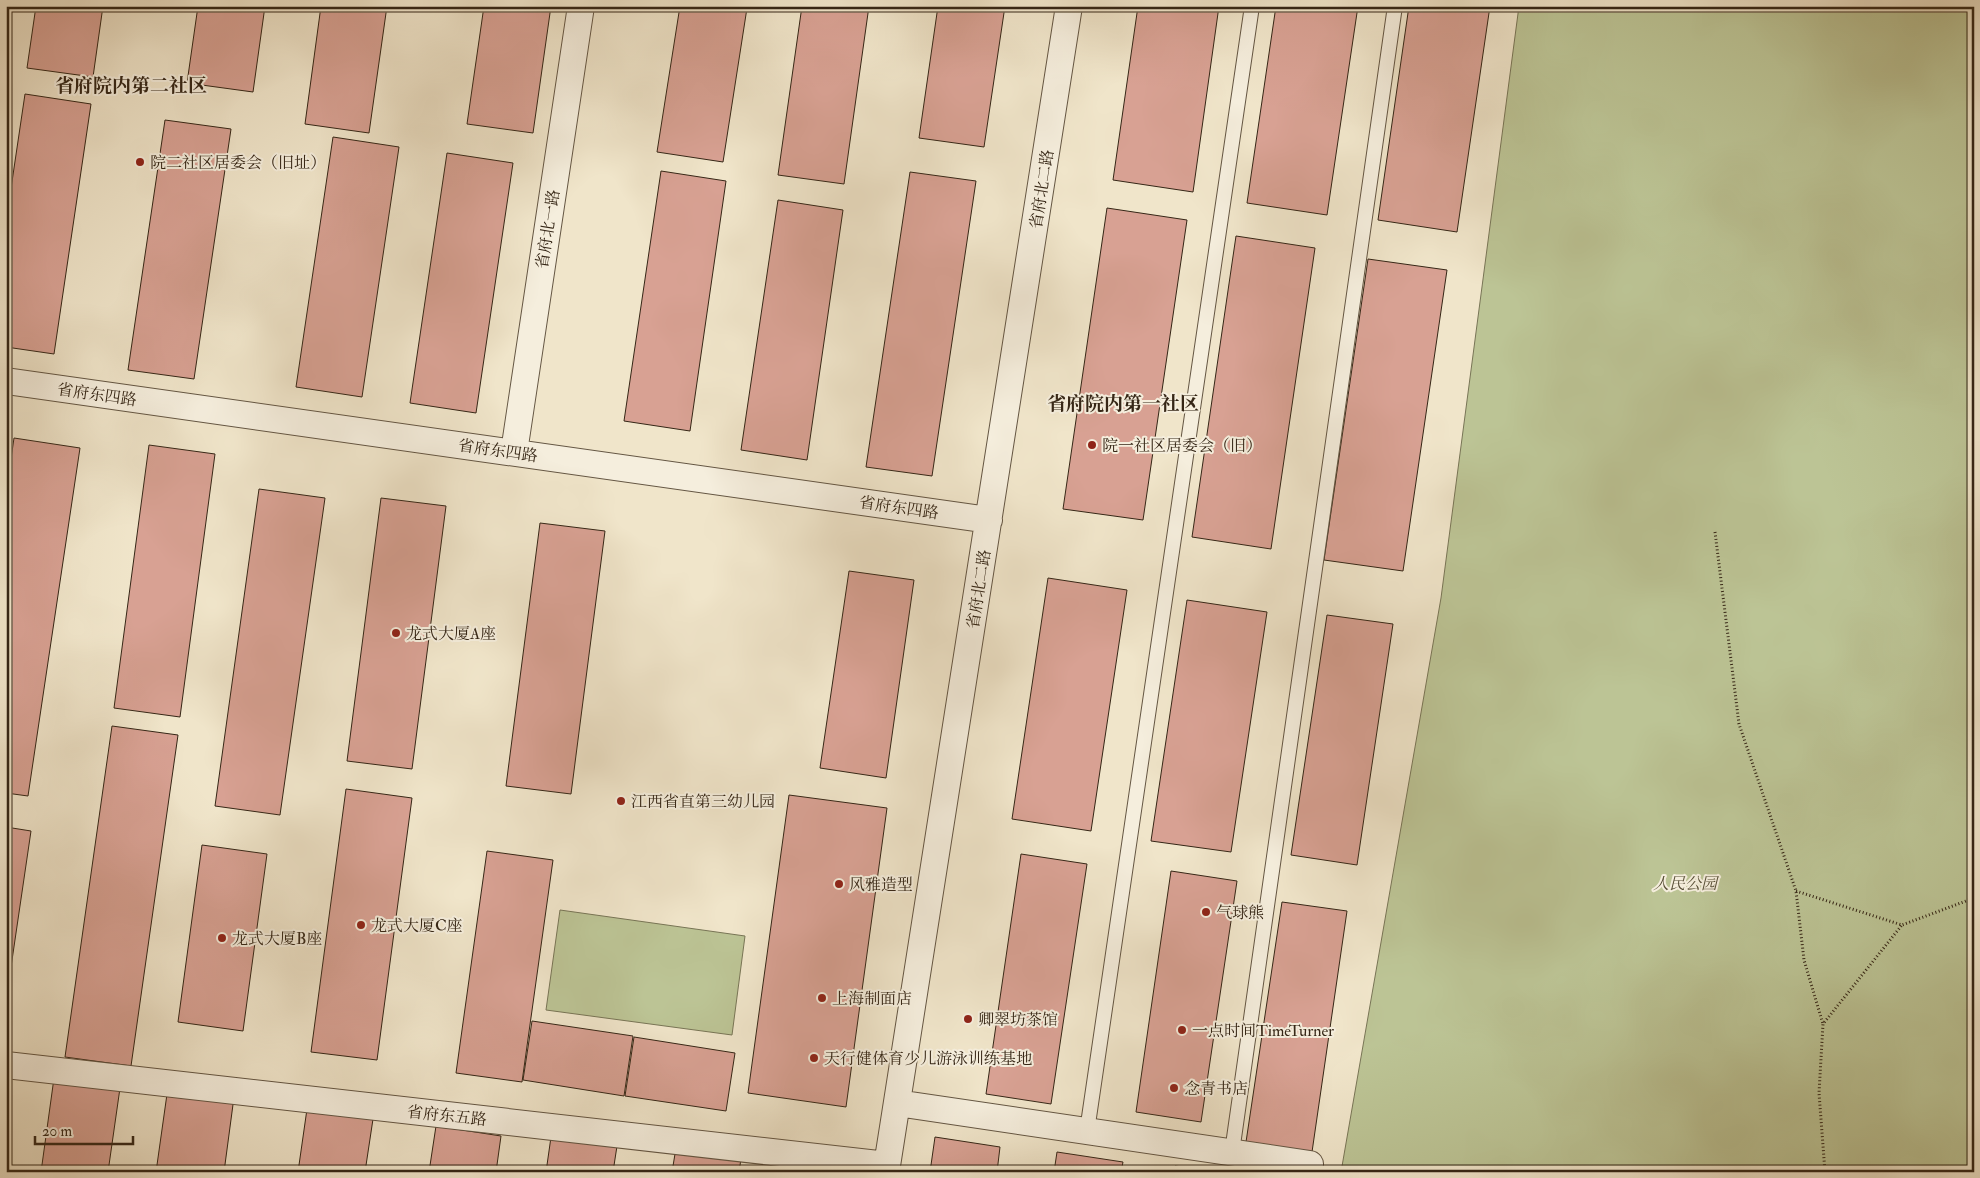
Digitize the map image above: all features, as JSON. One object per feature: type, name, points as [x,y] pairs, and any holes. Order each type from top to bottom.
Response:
[{"type":"street","name":"省府北一路","points":[[514,452],[581,6]]},
{"type":"street","name":"省府北二路","points":[[887,1168],[1070,6]]},
{"type":"street","name":"省府东四路","points":[[6,381],[989,520]]},
{"type":"street","name":"省府东五路","points":[[6,1065],[887,1168]]},
{"type":"street","points":[[897,1103],[1310,1164]]},
{"type":"lane","points":[[1087,1131],[1252,6]]},
{"type":"lane","points":[[1232,1152],[1395,6]]},
{"type":"path","points":[[1715,532],[1739,724],[1796,891],[1804,960],[1823,1024],[1819,1093],[1825,1172]]},
{"type":"path","points":[[1796,891],[1902,925]]},
{"type":"path","points":[[1823,1024],[1902,925],[1974,898]]},
{"type":"green space","name":"人民公园","points":[[1519,6],[1974,6],[1974,1172],[1341,1172],[1441,598]]},
{"type":"green space","points":[[560,910],[745,936],[732,1035],[546,1010]]},
{"type":"building","points":[[36,6],[103,6],[93,77],[27,68]]},
{"type":"building","points":[[198,6],[265,6],[253,92],[187,83]]},
{"type":"building","points":[[321,6],[387,6],[369,133],[305,124]]},
{"type":"building","points":[[484,6],[551,6],[533,133],[467,124]]},
{"type":"building","points":[[680,6],[747,8],[723,162],[657,152]]},
{"type":"building","points":[[802,6],[869,6],[844,184],[778,175]]},
{"type":"building","points":[[938,6],[1005,6],[984,147],[919,138]]},
{"type":"building","points":[[1138,6],[1219,6],[1193,192],[1113,180]]},
{"type":"building","points":[[1276,6],[1358,6],[1327,215],[1247,203]]},
{"type":"building","points":[[1409,6],[1490,6],[1457,232],[1378,220]]},
{"type":"building","points":[[25,94],[91,104],[54,354],[6,347],[6,222]]},
{"type":"building","points":[[165,120],[231,129],[194,379],[128,370]]},
{"type":"building","points":[[333,137],[399,147],[362,397],[296,387]]},
{"type":"building","points":[[447,153],[513,163],[476,413],[410,403]]},
{"type":"building","points":[[661,171],[726,181],[690,431],[624,421]]},
{"type":"building","points":[[910,172],[976,181],[932,476],[866,467]]},
{"type":"building","points":[[778,200],[843,210],[807,460],[741,450]]},
{"type":"building","points":[[1107,208],[1187,220],[1143,520],[1063,509]]},
{"type":"building","points":[[1236,236],[1315,248],[1271,549],[1192,537]]},
{"type":"building","points":[[1368,259],[1447,270],[1403,571],[1324,560]]},
{"type":"building","points":[[14,438],[80,448],[28,796],[6,793],[6,493]]},
{"type":"building","points":[[149,445],[215,454],[180,717],[114,708]]},
{"type":"building","points":[[259,489],[325,498],[280,815],[215,806]]},
{"type":"building","name":"龙式大厦A座","points":[[381,498],[446,506],[412,769],[347,761]]},
{"type":"building","points":[[540,523],[605,531],[571,794],[506,786]]},
{"type":"building","points":[[849,571],[914,580],[886,778],[820,768]]},
{"type":"building","points":[[1048,578],[1127,590],[1091,831],[1012,819]]},
{"type":"building","points":[[1187,600],[1267,612],[1231,852],[1151,841]]},
{"type":"building","points":[[1327,615],[1393,624],[1357,865],[1291,855]]},
{"type":"building","points":[[112,726],[178,735],[131,1066],[65,1057]]},
{"type":"building","name":"龙式大厦C座","points":[[346,789],[412,798],[377,1060],[311,1052]]},
{"type":"building","points":[[789,795],[887,808],[846,1107],[748,1093]]},
{"type":"building","points":[[6,827],[31,831],[6,1001]]},
{"type":"building","name":"龙式大厦B座","points":[[202,845],[267,854],[243,1031],[178,1022]]},
{"type":"building","points":[[487,851],[553,860],[522,1082],[456,1073]]},
{"type":"building","points":[[1021,854],[1087,864],[1051,1104],[986,1094]]},
{"type":"building","points":[[1171,871],[1237,881],[1201,1122],[1136,1112]]},
{"type":"building","points":[[1282,902],[1347,911],[1312,1152],[1246,1142]]},
{"type":"building","points":[[532,1021],[633,1036],[624,1096],[523,1080]]},
{"type":"building","points":[[634,1037],[735,1053],[726,1111],[625,1096]]},
{"type":"building","points":[[54,1078],[120,1088],[108,1172],[41,1172]]},
{"type":"building","points":[[168,1087],[234,1097],[224,1172],[156,1172]]},
{"type":"building","points":[[307,1109],[373,1119],[365,1172],[298,1172]]},
{"type":"building","points":[[436,1126],[501,1136],[496,1172],[429,1172]]},
{"type":"building","points":[[551,1137],[617,1146],[613,1172],[546,1172]]},
{"type":"building","points":[[935,1137],[1000,1147],[997,1172],[930,1172]]},
{"type":"building","points":[[677,1142],[742,1152],[739,1172],[672,1172]]},
{"type":"building","points":[[1057,1152],[1123,1162],[1121,1172],[1054,1172]]},
{"type":"building","points":[[786,1158],[851,1172],[784,1172]]},
{"type":"building","points":[[1175,1166],[1216,1172],[1174,1172]]},
{"type":"place","name":"院二社区居委会（旧址）","points":[[140,162]]},
{"type":"place","name":"院一社区居委会（旧）","points":[[1092,445]]},
{"type":"place","name":"龙式大厦A座","points":[[396,633]]},
{"type":"place","name":"江西省直第三幼儿园","points":[[621,801]]},
{"type":"place","name":"风雅造型","points":[[839,884]]},
{"type":"place","name":"气球熊","points":[[1206,912]]},
{"type":"place","name":"龙式大厦C座","points":[[361,925]]},
{"type":"place","name":"龙式大厦B座","points":[[222,938]]},
{"type":"place","name":"上海制面店","points":[[822,998]]},
{"type":"place","name":"卿翠坊茶馆","points":[[968,1019]]},
{"type":"place","name":"一点时间TimeTurner","points":[[1182,1030]]},
{"type":"place","name":"天行健体育少儿游泳训练基地","points":[[814,1058]]},
{"type":"place","name":"念青书店","points":[[1174,1088]]},
{"type":"district","name":"省府院内第二社区","points":[[131,85]]},
{"type":"district","name":"省府院内第一社区","points":[[1123,403]]}]
